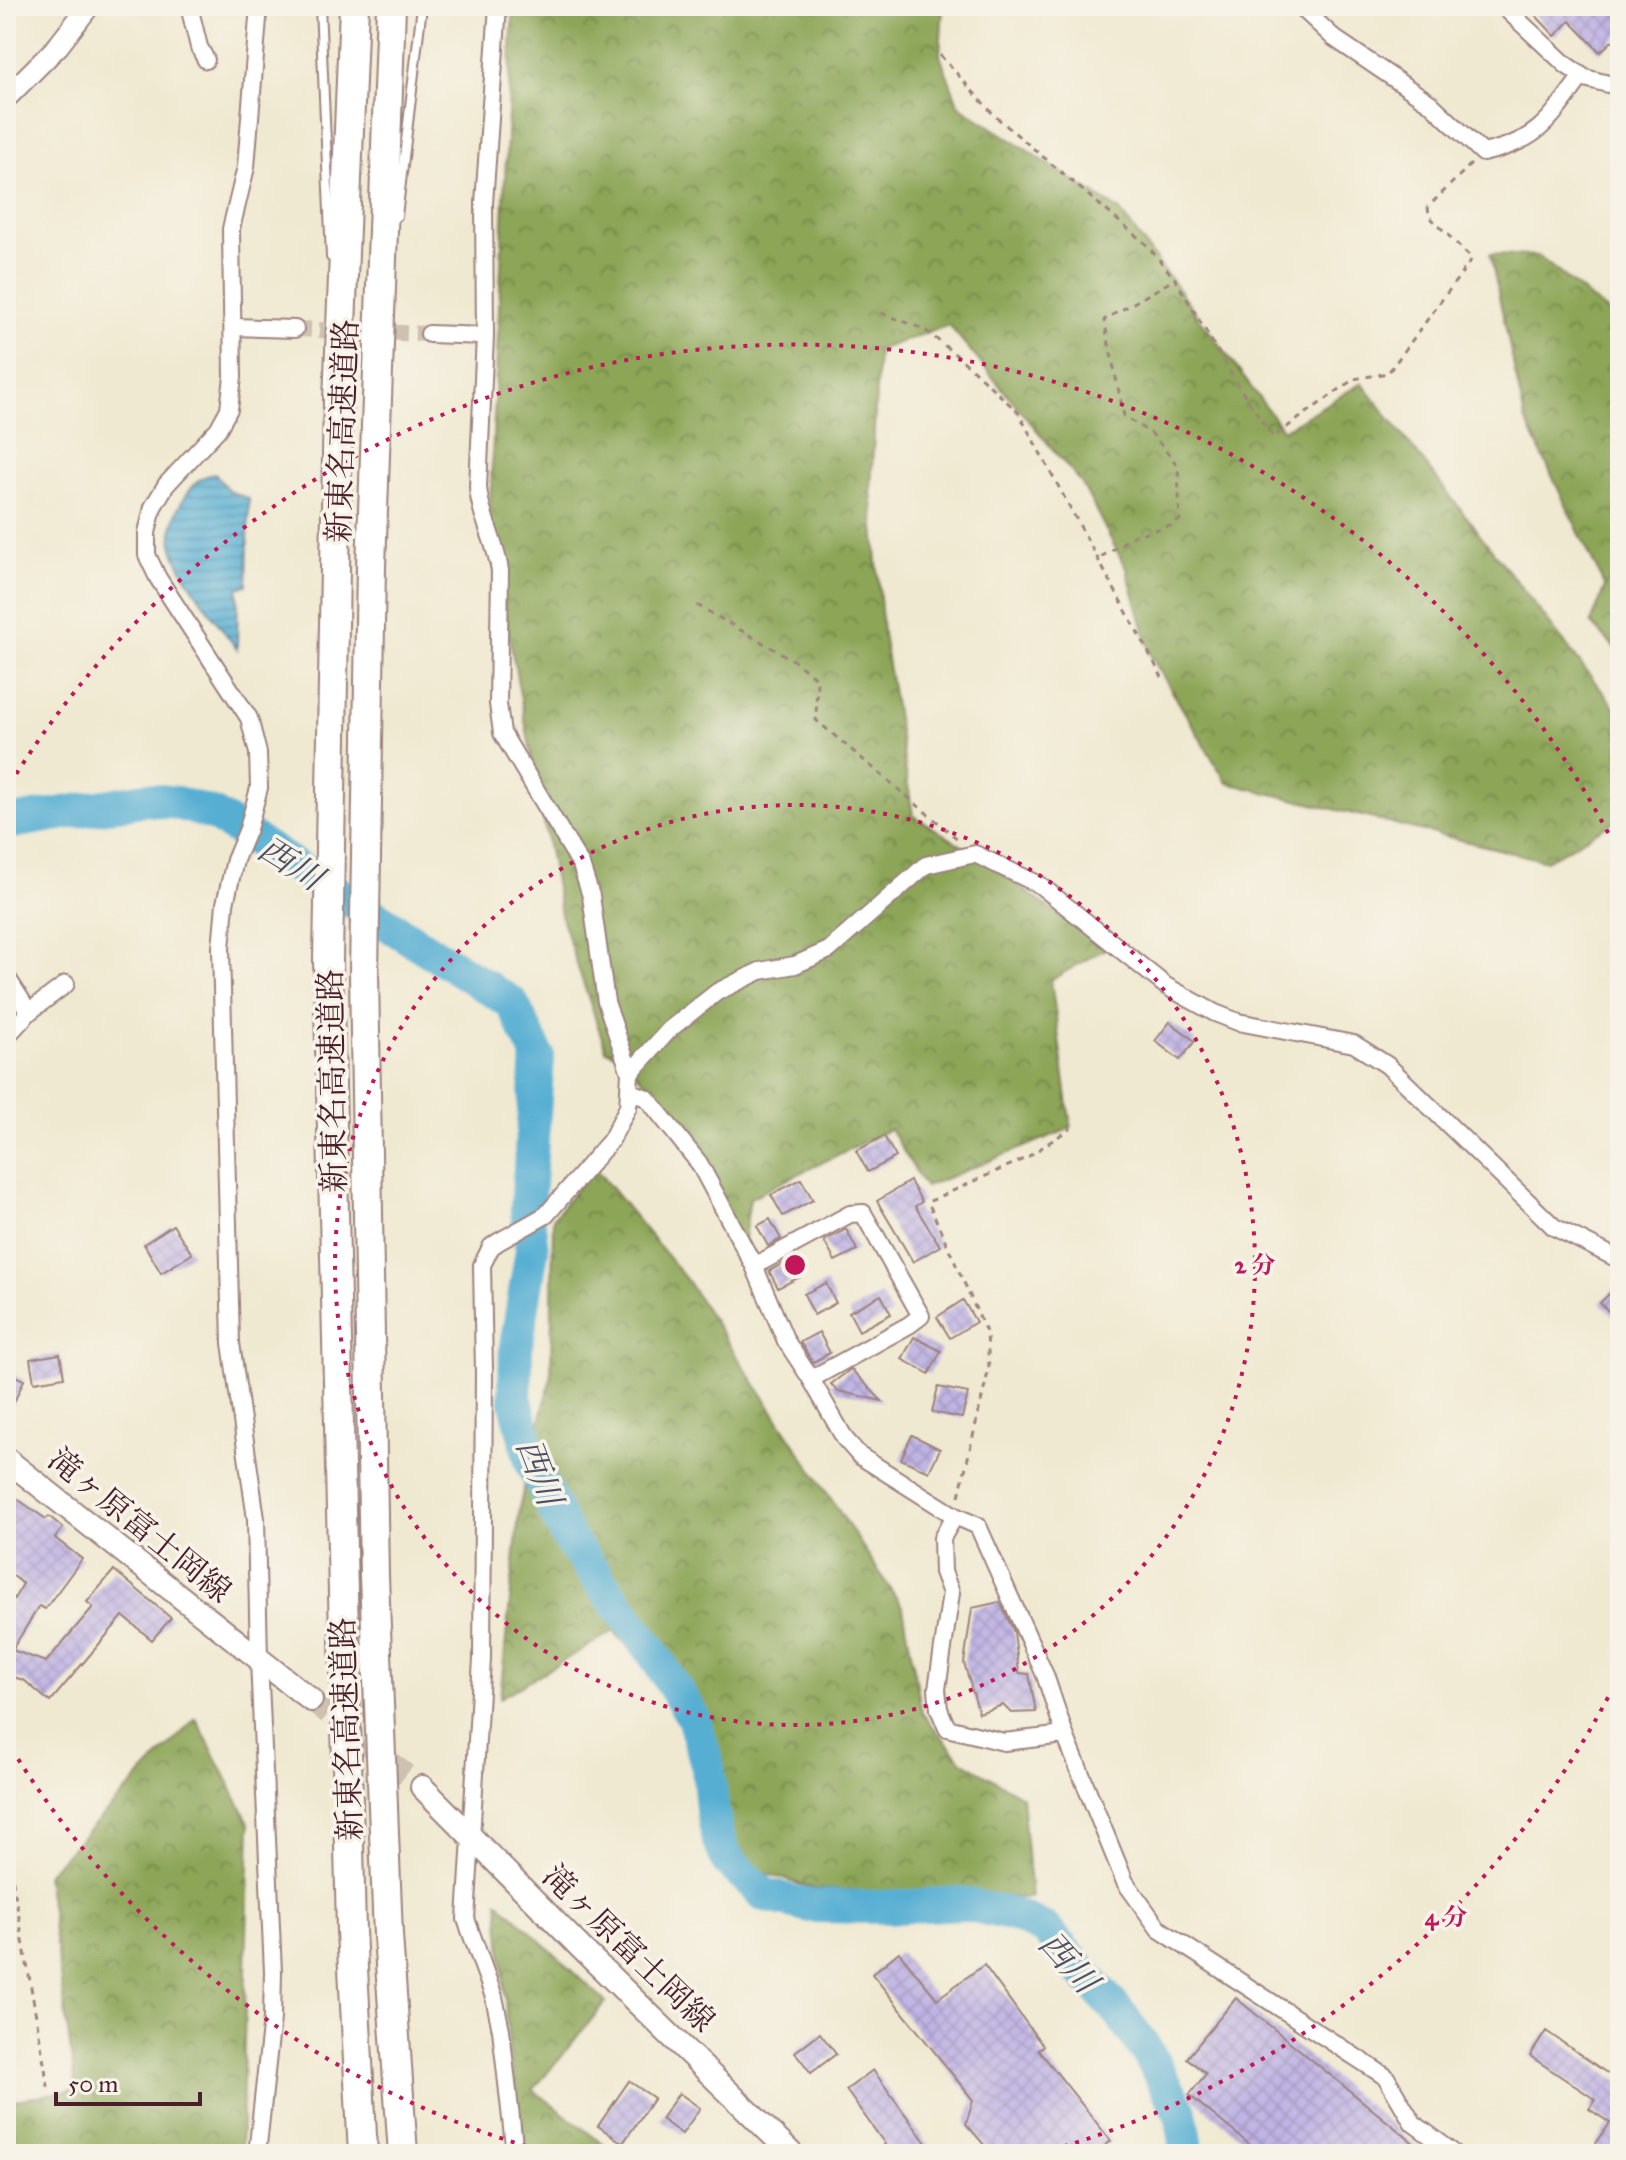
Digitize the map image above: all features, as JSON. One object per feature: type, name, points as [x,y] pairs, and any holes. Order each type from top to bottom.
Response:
[{"type":"highway","name":"新東名高速道路","points":[[354,6],[338,401],[328,960],[351,1931],[363,2154]]},
{"type":"highway","name":"新東名高速道路","points":[[391,6],[371,567],[364,973],[374,1576],[388,1935],[403,2154]]},
{"type":"main road","name":"滝ヶ原富士岡線","points":[[6,1459],[311,1700]]},
{"type":"main road","name":"滝ヶ原富士岡線","points":[[422,1787],[792,2154]]},
{"type":"street","points":[[6,98],[58,46],[89,6]]},
{"type":"street","points":[[189,6],[199,47],[206,60]]},
{"type":"street","points":[[257,2154],[272,2018],[273,1972],[256,1519],[231,1343],[221,948],[225,904],[235,860],[248,829],[259,788],[258,753],[249,718],[158,578],[147,555],[147,533],[153,507],[166,485],[218,429],[229,409],[233,377],[231,229],[246,167],[259,6]]},
{"type":"street","points":[[498,6],[484,203],[485,336],[478,487],[479,503],[497,552],[500,571],[499,719],[507,744],[581,865],[591,896],[606,1002],[630,1073],[628,1107],[611,1140],[546,1215],[491,1247],[482,1265],[482,1659],[466,1919],[496,2008],[515,2154]]},
{"type":"street","points":[[1300,6],[1334,38],[1430,103],[1483,153],[1516,145],[1545,126],[1579,80],[1585,78]]},
{"type":"street","points":[[1503,6],[1566,65],[1585,78],[1620,87]]},
{"type":"street","points":[[233,327],[295,329]]},
{"type":"street","points":[[429,334],[485,336]]},
{"type":"street","points":[[630,1073],[670,1029],[717,992],[760,971],[795,965],[829,950],[926,865],[975,854],[1040,885],[1166,986],[1215,1013],[1238,1022],[1354,1044],[1387,1065],[1554,1227],[1620,1260]]},
{"type":"street","points":[[6,976],[29,1012]]},
{"type":"street","points":[[6,1037],[29,1012],[66,984]]},
{"type":"street","points":[[630,1092],[647,1098],[699,1163],[754,1266],[786,1341],[845,1439],[860,1456],[955,1516],[978,1526],[1045,1675],[1065,1735],[1125,1882],[1159,1929],[1386,2077],[1413,2123],[1455,2154]]},
{"type":"street","points":[[754,1266],[850,1214],[863,1213],[921,1316],[811,1379]]},
{"type":"street","points":[[955,1516],[942,1538],[943,1572],[951,1593],[937,1689],[939,1709],[947,1728],[1004,1742],[1065,1735]]},
{"type":"lane","points":[[320,6],[332,275]]},
{"type":"lane","points":[[395,232],[422,6]]},
{"type":"lane","points":[[379,357],[393,247]]},
{"type":"lane","points":[[333,291],[338,401]]},
{"type":"path","points":[[940,55],[995,116],[1147,245],[1175,279],[1237,384],[1273,437],[1354,379],[1388,373],[1472,259],[1429,216],[1428,207],[1483,153]]},
{"type":"path","points":[[1100,558],[1135,535],[1170,526],[1180,520],[1178,466],[1152,434],[1124,416],[1104,320],[1175,279]]},
{"type":"path","points":[[881,313],[924,329],[1018,412],[1162,677]]},
{"type":"path","points":[[697,605],[793,660],[817,679],[816,720],[975,854]]},
{"type":"path","points":[[955,1516],[989,1368],[987,1334],[928,1202],[1026,1158],[1071,1128]]},
{"type":"path","points":[[6,1857],[10,1865],[49,2092]]},
{"type":"green space","points":[[513,6],[943,6],[940,55],[959,106],[1119,210],[1283,430],[1362,383],[1617,710],[1620,818],[1546,861],[1227,783],[1151,656],[1127,570],[1082,484],[949,325],[878,350],[871,490],[883,634],[913,815],[975,854],[1105,949],[1051,980],[1071,1128],[925,1187],[890,1129],[750,1198],[743,1246],[651,1088],[620,1056],[606,1050],[562,920],[489,528]]},
{"type":"green space","points":[[1490,254],[1538,256],[1620,322],[1620,653],[1591,623],[1605,587],[1525,419]]},
{"type":"green space","points":[[594,1167],[686,1279],[903,1608],[922,1713],[962,1761],[1022,1796],[1031,1898],[814,1889],[728,1861],[693,1717],[614,1631],[500,1698],[520,1504],[551,1377],[553,1218]]},
{"type":"green space","points":[[196,1718],[250,1825],[241,2154],[6,2154],[6,2102],[76,2089],[46,1875]]},
{"type":"green space","points":[[498,1901],[606,2002],[533,2090],[616,2154],[527,2154],[509,2053]]},
{"type":"water","points":[[215,474],[229,491],[249,499],[247,585],[238,588],[237,649],[181,568],[172,543],[173,524],[183,500],[198,481]]},
{"type":"building","points":[[1527,6],[1620,6],[1620,34],[1600,52],[1570,21],[1555,36]]},
{"type":"building","points":[[1170,1022],[1195,1041],[1180,1060],[1155,1041]]},
{"type":"building","points":[[884,1136],[896,1157],[868,1172],[856,1151]]},
{"type":"building","points":[[801,1179],[813,1200],[783,1216],[771,1195]]},
{"type":"building","points":[[910,1181],[922,1202],[915,1206],[940,1246],[913,1262],[877,1201]]},
{"type":"building","points":[[770,1219],[781,1239],[768,1246],[757,1226]]},
{"type":"building","points":[[173,1225],[192,1254],[161,1273],[144,1244]]},
{"type":"building","points":[[846,1229],[857,1250],[835,1261],[824,1241]]},
{"type":"building","points":[[791,1259],[800,1277],[778,1288],[769,1271]]},
{"type":"building","points":[[826,1283],[836,1303],[814,1315],[804,1294]]},
{"type":"building","points":[[1620,1283],[1620,1322],[1600,1303]]},
{"type":"building","points":[[881,1295],[891,1314],[859,1331],[849,1312]]},
{"type":"building","points":[[963,1300],[976,1322],[950,1338],[937,1317]]},
{"type":"building","points":[[819,1332],[830,1353],[813,1362],[800,1342]]},
{"type":"building","points":[[914,1337],[941,1351],[929,1374],[902,1359]]},
{"type":"building","points":[[60,1354],[64,1377],[34,1382],[30,1359]]},
{"type":"building","points":[[851,1369],[882,1401],[838,1391],[831,1384]]},
{"type":"building","points":[[6,1372],[24,1380],[6,1420]]},
{"type":"building","points":[[938,1387],[968,1393],[962,1418],[932,1412]]},
{"type":"building","points":[[912,1435],[940,1449],[929,1472],[901,1459]]},
{"type":"building","points":[[6,1491],[46,1519],[49,1516],[63,1528],[55,1538],[82,1559],[45,1609],[39,1606],[12,1650],[46,1662],[93,1607],[87,1602],[114,1570],[171,1618],[152,1640],[123,1616],[50,1702],[25,1681],[6,1674],[6,1612],[23,1584],[6,1570]]},
{"type":"building","points":[[1000,1602],[1014,1632],[1019,1673],[1029,1674],[1036,1712],[1011,1713],[1003,1705],[979,1713],[964,1663],[972,1608]]},
{"type":"building","points":[[899,1952],[937,1999],[984,1965],[1043,2046],[1038,2049],[1111,2141],[1095,2154],[992,2154],[966,2124],[973,2100],[872,1974]]},
{"type":"building","points":[[1236,1998],[1427,2154],[1261,2154],[1189,2095],[1206,2074],[1187,2058]]},
{"type":"building","points":[[1546,2031],[1620,2082],[1620,2154],[1608,2154],[1595,2145],[1610,2123],[1589,2109],[1596,2100],[1530,2056]]},
{"type":"building","points":[[820,2033],[836,2054],[811,2073],[795,2052]]},
{"type":"building","points":[[873,2070],[934,2154],[871,2154],[885,2144],[846,2090]]},
{"type":"building","points":[[629,2081],[654,2098],[623,2143],[598,2126]]},
{"type":"building","points":[[679,2093],[700,2108],[682,2134],[661,2119]]},
{"type":"waterway","name":"西川","points":[[6,823],[146,799],[177,803],[213,814],[512,1003],[538,1056],[527,1210],[532,1250],[516,1347],[515,1398],[531,1461],[568,1538],[650,1648],[693,1717],[708,1767],[718,1838],[728,1861],[765,1895],[810,1906],[894,1907],[960,1903],[1014,1915],[1045,1929],[1122,2016],[1148,2053],[1181,2113],[1186,2141],[1184,2154]]},
{"type":"tunnel","points":[[295,329],[429,334]]},
{"type":"tunnel","points":[[311,1700],[422,1787]]}]
